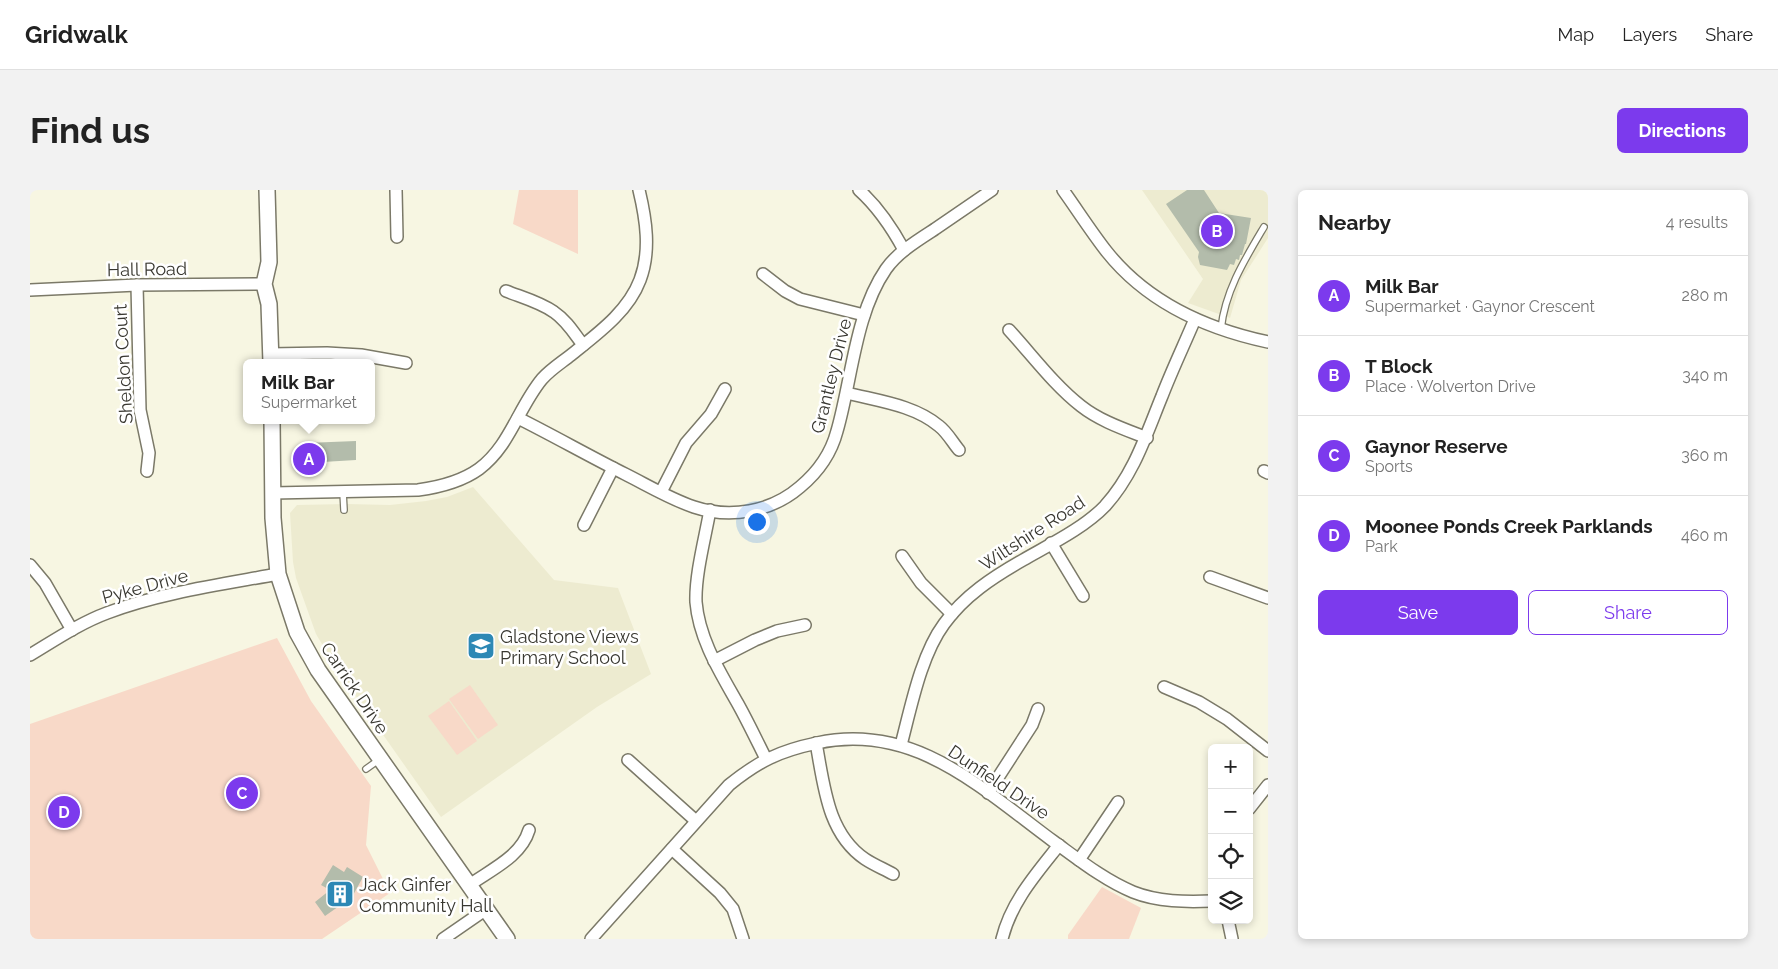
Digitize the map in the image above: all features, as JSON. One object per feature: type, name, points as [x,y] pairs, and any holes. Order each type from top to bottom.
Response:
[{"type":"street","points":[[267,190],[269,262],[264,284],[269,304],[270,358],[327,353],[353,354],[406,364]]},
{"type":"street","points":[[396,190],[397,237]]},
{"type":"street","points":[[273,493],[418,490],[434,488],[456,482],[492,458],[504,443],[541,381],[551,370],[614,319],[626,305],[640,280],[648,242],[639,190]]},
{"type":"street","points":[[860,190],[889,223],[904,250]]},
{"type":"street","name":"Grantley Drive","points":[[518,418],[613,468],[694,507],[729,513],[752,511],[770,506],[793,493],[807,481],[828,456],[847,393],[864,315],[870,297],[887,268],[904,250],[992,190]]},
{"type":"street","points":[[1063,190],[1108,253],[1138,284],[1165,304],[1195,320],[1268,342]]},
{"type":"street","points":[[763,274],[785,291],[800,299],[864,315]]},
{"type":"street","name":"Hall Road","points":[[30,290],[137,285],[264,284]]},
{"type":"street","name":"Sheldon Court","points":[[137,285],[140,410],[149,453],[147,471]]},
{"type":"street","points":[[506,291],[543,305],[553,311],[565,321],[583,345]]},
{"type":"street","name":"Wiltshire Road","points":[[901,745],[924,661],[943,625],[952,614],[966,599],[995,576],[1083,523],[1103,508],[1130,474],[1195,320]]},
{"type":"street","points":[[1009,330],[1052,378],[1081,406],[1112,424],[1146,438]]},
{"type":"street","points":[[662,492],[686,443],[711,414],[724,389]]},
{"type":"street","points":[[847,393],[903,406],[921,414],[940,426],[959,450]]},
{"type":"street","name":"Carrick Drive","points":[[272,424],[275,551],[278,574],[290,612],[306,649],[318,670],[506,939]]},
{"type":"street","points":[[584,525],[613,468]]},
{"type":"street","points":[[710,510],[697,585],[696,602],[705,640],[714,661],[766,759]]},
{"type":"street","points":[[1051,543],[1083,596]]},
{"type":"street","points":[[902,556],[921,583],[952,614]]},
{"type":"street","points":[[30,565],[45,583],[72,630]]},
{"type":"street","name":"Pyke Drive","points":[[30,654],[107,613],[152,599],[278,574]]},
{"type":"street","points":[[1210,576],[1268,598]]},
{"type":"street","points":[[714,661],[777,631],[805,626]]},
{"type":"street","points":[[1164,687],[1199,702],[1227,720],[1268,751]]},
{"type":"street","points":[[988,793],[1032,725],[1038,709]]},
{"type":"street","name":"Dunfield Drive","points":[[592,939],[729,785],[750,768],[766,759],[795,748],[836,739],[867,739],[901,745],[952,768],[1079,860],[1133,892],[1159,899],[1190,902],[1208,901]]},
{"type":"street","points":[[816,743],[830,812],[839,832],[850,846],[865,859],[893,874]]},
{"type":"street","points":[[628,760],[696,821]]},
{"type":"street","points":[[1253,804],[1268,785]]},
{"type":"street","points":[[1079,860],[1118,802]]},
{"type":"street","points":[[468,886],[519,850],[527,838],[529,830]]},
{"type":"street","points":[[1002,939],[1006,922],[1018,900],[1035,874],[1059,845]]},
{"type":"street","points":[[672,849],[720,893],[734,909],[743,939]]},
{"type":"street","points":[[443,939],[485,910]]},
{"type":"street","points":[[1229,924],[1232,939]]},
{"type":"lane","points":[[1221,329],[1222,316],[1232,285],[1264,228]]},
{"type":"lane","points":[[343,492],[344,510]]},
{"type":"lane","points":[[366,769],[380,759]]},
{"type":"shaded area","points":[[519,190],[578,190],[578,254],[513,224]]},
{"type":"shaded area","points":[[1142,190],[1268,190],[1268,238],[1241,280],[1230,318],[1188,303],[1203,279]]},
{"type":"shaded area","name":"Gladstone Views Primary School","points":[[473,487],[554,580],[618,588],[651,674],[597,707],[441,817],[336,668],[316,634],[296,578],[293,562],[290,513],[297,505],[390,505],[426,501],[447,497]]},
{"type":"shaded area","points":[[277,638],[311,701],[371,786],[366,845],[390,893],[322,939],[30,939],[30,724]]},
{"type":"shaded area","points":[[470,685],[498,725],[478,739],[449,699]]},
{"type":"shaded area","points":[[449,701],[477,741],[457,755],[428,716]]},
{"type":"shaded area","points":[[1102,887],[1141,908],[1129,939],[1068,939],[1068,935]]},
{"type":"building","points":[[1187,190],[1204,190],[1219,213],[1251,218],[1242,255],[1240,255],[1239,260],[1236,259],[1234,265],[1230,264],[1227,270],[1200,265],[1199,252],[1166,204]]},
{"type":"building","points":[[356,441],[356,460],[306,463],[306,443]]},
{"type":"building","name":"Jack Ginfer Community Hall","points":[[333,865],[344,872],[347,867],[363,877],[352,897],[325,916],[315,902],[330,890],[321,885]]},
{"type":"place","name":"T Block","points":[[1217,231]]},
{"type":"place","name":"Milk Bar","points":[[309,459]]},
{"type":"place","name":"Gladstone Views Primary School","points":[[481,646]]},
{"type":"place","name":"Gaynor Reserve","points":[[242,793]]},
{"type":"place","name":"Moonee Ponds Creek Parklands","points":[[64,812]]},
{"type":"place","name":"Jack Ginfer Community Hall","points":[[340,894]]}]
